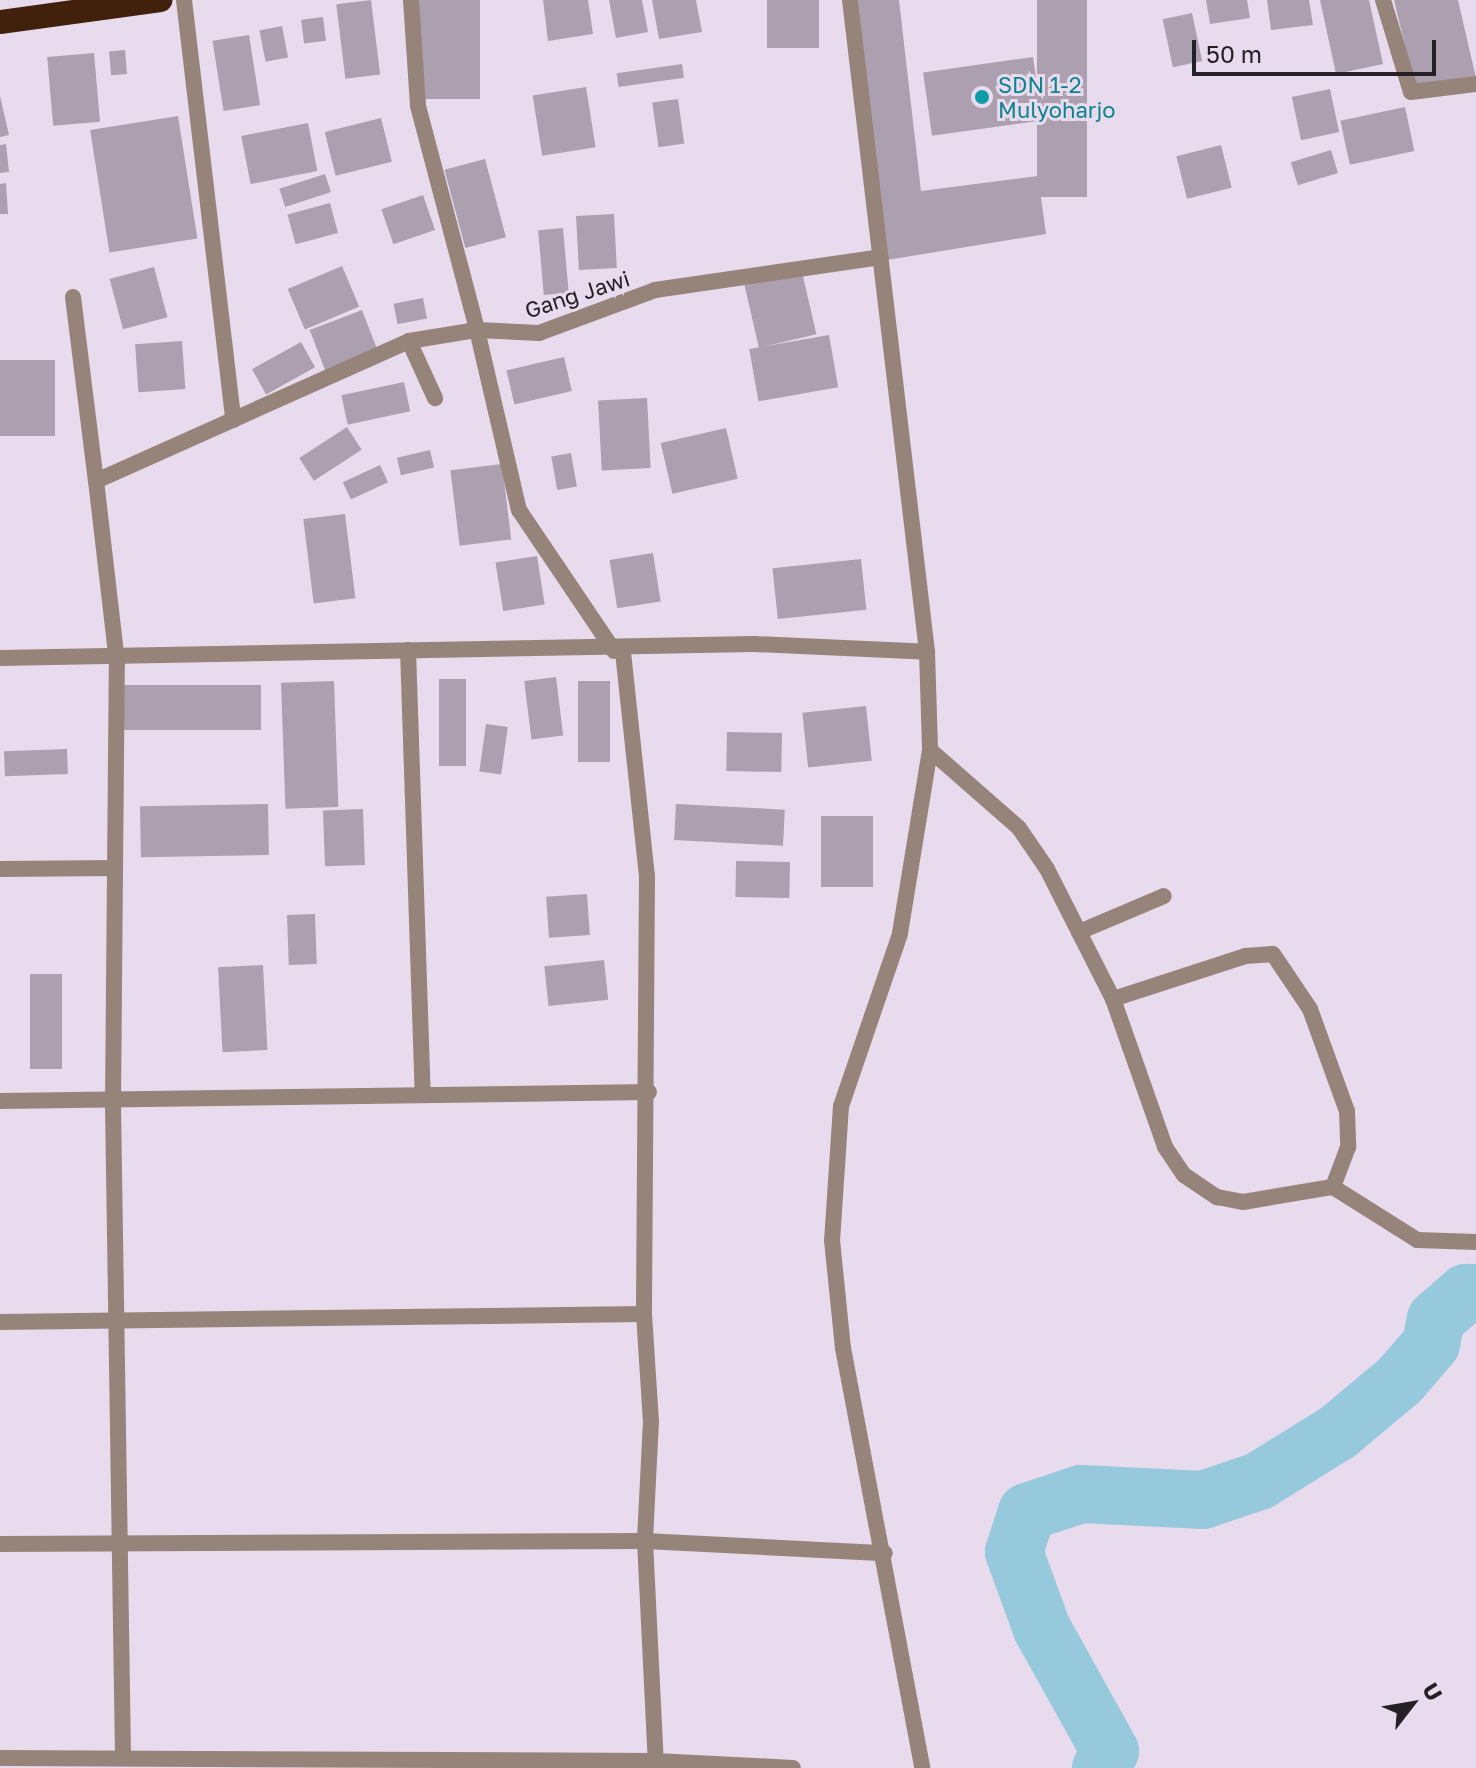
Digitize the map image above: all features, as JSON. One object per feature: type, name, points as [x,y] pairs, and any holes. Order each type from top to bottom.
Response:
[{"type":"highway","points":[[0,22],[91,6],[160,0]]},
{"type":"street","points":[[184,0],[233,420]]},
{"type":"street","points":[[411,0],[418,106],[477,330],[519,510],[618,651],[647,876],[649,1092],[644,1314],[651,1421],[645,1541],[656,1764]]},
{"type":"street","points":[[850,0],[927,652],[930,750],[914,875],[841,1106],[832,1240],[843,1348],[885,1553],[922,1768]]},
{"type":"street","points":[[1383,0],[1411,92],[1476,84]]},
{"type":"street","name":"Gang Jawi","points":[[96,481],[409,341],[477,330],[539,333],[655,290],[881,257]]},
{"type":"street","points":[[73,297],[117,662],[114,1321],[123,1756]]},
{"type":"street","points":[[409,341],[435,398]]},
{"type":"street","points":[[0,658],[117,662],[408,650],[618,651],[754,644],[927,652]]},
{"type":"street","points":[[408,650],[423,1093]]},
{"type":"street","points":[[930,750],[1019,828],[1079,932],[1113,999],[1165,1147],[1184,1175],[1217,1197],[1243,1202],[1333,1187],[1417,1240],[1476,1242]]},
{"type":"street","points":[[0,869],[115,868]]},
{"type":"street","points":[[1079,932],[1164,896]]},
{"type":"street","points":[[1113,999],[1245,956],[1280,960],[1310,1009],[1347,1111],[1348,1147],[1333,1187]]},
{"type":"street","points":[[0,1101],[113,1102],[423,1093],[649,1092]]},
{"type":"street","points":[[0,1322],[644,1314]]},
{"type":"street","points":[[0,1544],[645,1541],[885,1553]]},
{"type":"street","points":[[0,1758],[123,1756],[793,1768]]},
{"type":"building","points":[[371,0],[380,74],[345,79],[336,4]]},
{"type":"building","points":[[416,0],[480,0],[480,99],[416,99]]},
{"type":"building","points":[[543,0],[588,0],[593,34],[548,41]]},
{"type":"building","points":[[609,0],[642,0],[648,32],[616,38]]},
{"type":"building","points":[[652,0],[696,0],[702,32],[659,39]]},
{"type":"building","points":[[767,0],[819,0],[819,48],[767,48]]},
{"type":"building","points":[[858,0],[899,0],[921,191],[1038,176],[1046,234],[887,260]]},
{"type":"building","points":[[1037,0],[1087,0],[1087,197],[1037,197]]},
{"type":"building","points":[[1206,0],[1247,0],[1250,18],[1210,24]]},
{"type":"building","points":[[1267,0],[1309,0],[1313,25],[1271,30]]},
{"type":"building","points":[[1320,0],[1369,0],[1383,64],[1336,74]]},
{"type":"building","points":[[1394,0],[1458,0],[1476,78],[1416,92]]},
{"type":"building","points":[[1192,13],[1202,61],[1173,67],[1163,19]]},
{"type":"building","points":[[323,17],[326,41],[304,44],[301,20]]},
{"type":"building","points":[[282,26],[288,57],[266,62],[259,30]]},
{"type":"building","points":[[249,35],[260,105],[224,111],[212,41]]},
{"type":"building","points":[[125,50],[127,74],[111,75],[109,51]]},
{"type":"building","points":[[94,53],[100,122],[53,126],[47,57]]},
{"type":"building","name":"SDN 1-2 Mulyoharjo","points":[[1033,57],[1042,120],[932,136],[923,72]]},
{"type":"building","points":[[682,64],[684,78],[619,87],[617,73]]},
{"type":"building","points":[[586,87],[596,147],[542,156],[533,95]]},
{"type":"building","points":[[1330,89],[1339,132],[1301,140],[1292,97]]},
{"type":"building","points":[[0,96],[9,135],[0,137]]},
{"type":"building","points":[[678,99],[684,144],[659,147],[652,103]]},
{"type":"building","points":[[1405,107],[1414,151],[1350,165],[1340,121]]},
{"type":"building","points":[[178,116],[197,238],[109,252],[90,130]]},
{"type":"building","points":[[381,118],[392,162],[336,176],[325,132]]},
{"type":"building","points":[[308,123],[317,171],[251,184],[241,136]]},
{"type":"building","points":[[6,144],[9,172],[0,173],[0,145]]},
{"type":"building","points":[[1221,145],[1232,188],[1187,199],[1176,156]]},
{"type":"building","points":[[1331,150],[1338,173],[1298,185],[1291,162]]},
{"type":"building","points":[[485,159],[506,237],[465,248],[444,170]]},
{"type":"building","points":[[325,174],[331,192],[285,207],[279,189]]},
{"type":"building","points":[[6,183],[8,214],[0,214],[0,184]]},
{"type":"building","points":[[423,195],[435,230],[393,244],[381,209]]},
{"type":"building","points":[[330,203],[338,233],[296,244],[287,214]]},
{"type":"building","points":[[614,214],[617,268],[579,270],[576,216]]},
{"type":"building","points":[[563,228],[569,293],[544,295],[538,230]]},
{"type":"building","points":[[342,266],[359,307],[305,330],[288,289]]},
{"type":"building","points":[[154,267],[167,317],[123,329],[110,279]]},
{"type":"building","points":[[802,272],[816,334],[759,348],[745,285]]},
{"type":"building","points":[[423,298],[427,319],[398,324],[394,304]]},
{"type":"building","points":[[362,310],[378,351],[325,371],[310,330]]},
{"type":"building","points":[[829,335],[838,387],[758,401],[749,349]]},
{"type":"building","points":[[182,341],[185,389],[138,392],[135,344]]},
{"type":"building","points":[[301,342],[315,367],[266,395],[252,369]]},
{"type":"building","points":[[564,357],[572,391],[514,404],[507,370]]},
{"type":"building","points":[[0,360],[55,360],[55,436],[0,436]]},
{"type":"building","points":[[404,382],[410,411],[348,425],[341,395]]},
{"type":"building","points":[[647,398],[651,468],[602,470],[598,401]]},
{"type":"building","points":[[347,427],[362,450],[314,481],[299,458]]},
{"type":"building","points":[[726,428],[738,479],[672,494],[661,443]]},
{"type":"building","points":[[430,450],[434,468],[401,475],[397,458]]},
{"type":"building","points":[[571,453],[577,486],[557,490],[551,456]]},
{"type":"building","points":[[502,464],[511,539],[460,546],[450,470]]},
{"type":"building","points":[[380,465],[388,482],[351,500],[343,482]]},
{"type":"building","points":[[345,514],[355,598],[314,603],[303,519]]},
{"type":"building","points":[[653,553],[661,601],[617,608],[610,560]]},
{"type":"building","points":[[537,556],[545,604],[503,611],[496,563]]},
{"type":"building","points":[[861,559],[866,610],[778,619],[772,568]]},
{"type":"building","points":[[556,677],[563,736],[531,739],[524,681]]},
{"type":"building","points":[[439,679],[466,679],[466,766],[439,766]]},
{"type":"building","points":[[334,681],[338,807],[285,809],[281,683]]},
{"type":"building","points":[[578,681],[610,681],[610,762],[578,762]]},
{"type":"building","points":[[120,685],[261,685],[261,730],[120,730]]},
{"type":"building","points":[[866,706],[872,761],[808,767],[802,713]]},
{"type":"building","points":[[486,724],[508,727],[501,775],[479,772]]},
{"type":"building","points":[[727,732],[782,733],[781,772],[726,771]]},
{"type":"building","points":[[67,749],[68,774],[5,776],[4,751]]},
{"type":"building","points":[[268,804],[269,855],[141,857],[140,806]]},
{"type":"building","points":[[676,804],[785,810],[783,846],[674,840]]},
{"type":"building","points":[[363,809],[365,865],[325,866],[323,810]]},
{"type":"building","points":[[821,816],[873,816],[873,887],[821,887]]},
{"type":"building","points":[[736,861],[790,862],[789,898],[735,897]]},
{"type":"building","points":[[587,894],[590,935],[549,938],[546,897]]},
{"type":"building","points":[[315,914],[317,964],[289,965],[287,915]]},
{"type":"building","points":[[604,960],[608,1000],[549,1006],[544,966]]},
{"type":"building","points":[[263,965],[267,1050],[223,1052],[218,967]]},
{"type":"building","points":[[30,974],[62,974],[62,1069],[30,1069]]},
{"type":"waterway","points":[[1101,1768],[1110,1751],[1042,1629],[1014,1552],[1027,1512],[1081,1494],[1203,1500],[1259,1481],[1338,1432],[1400,1380],[1431,1344],[1436,1319],[1466,1293],[1476,1293]]},
{"type":"place","name":"SDN 1-2 Mulyoharjo","points":[[982,97]]}]
